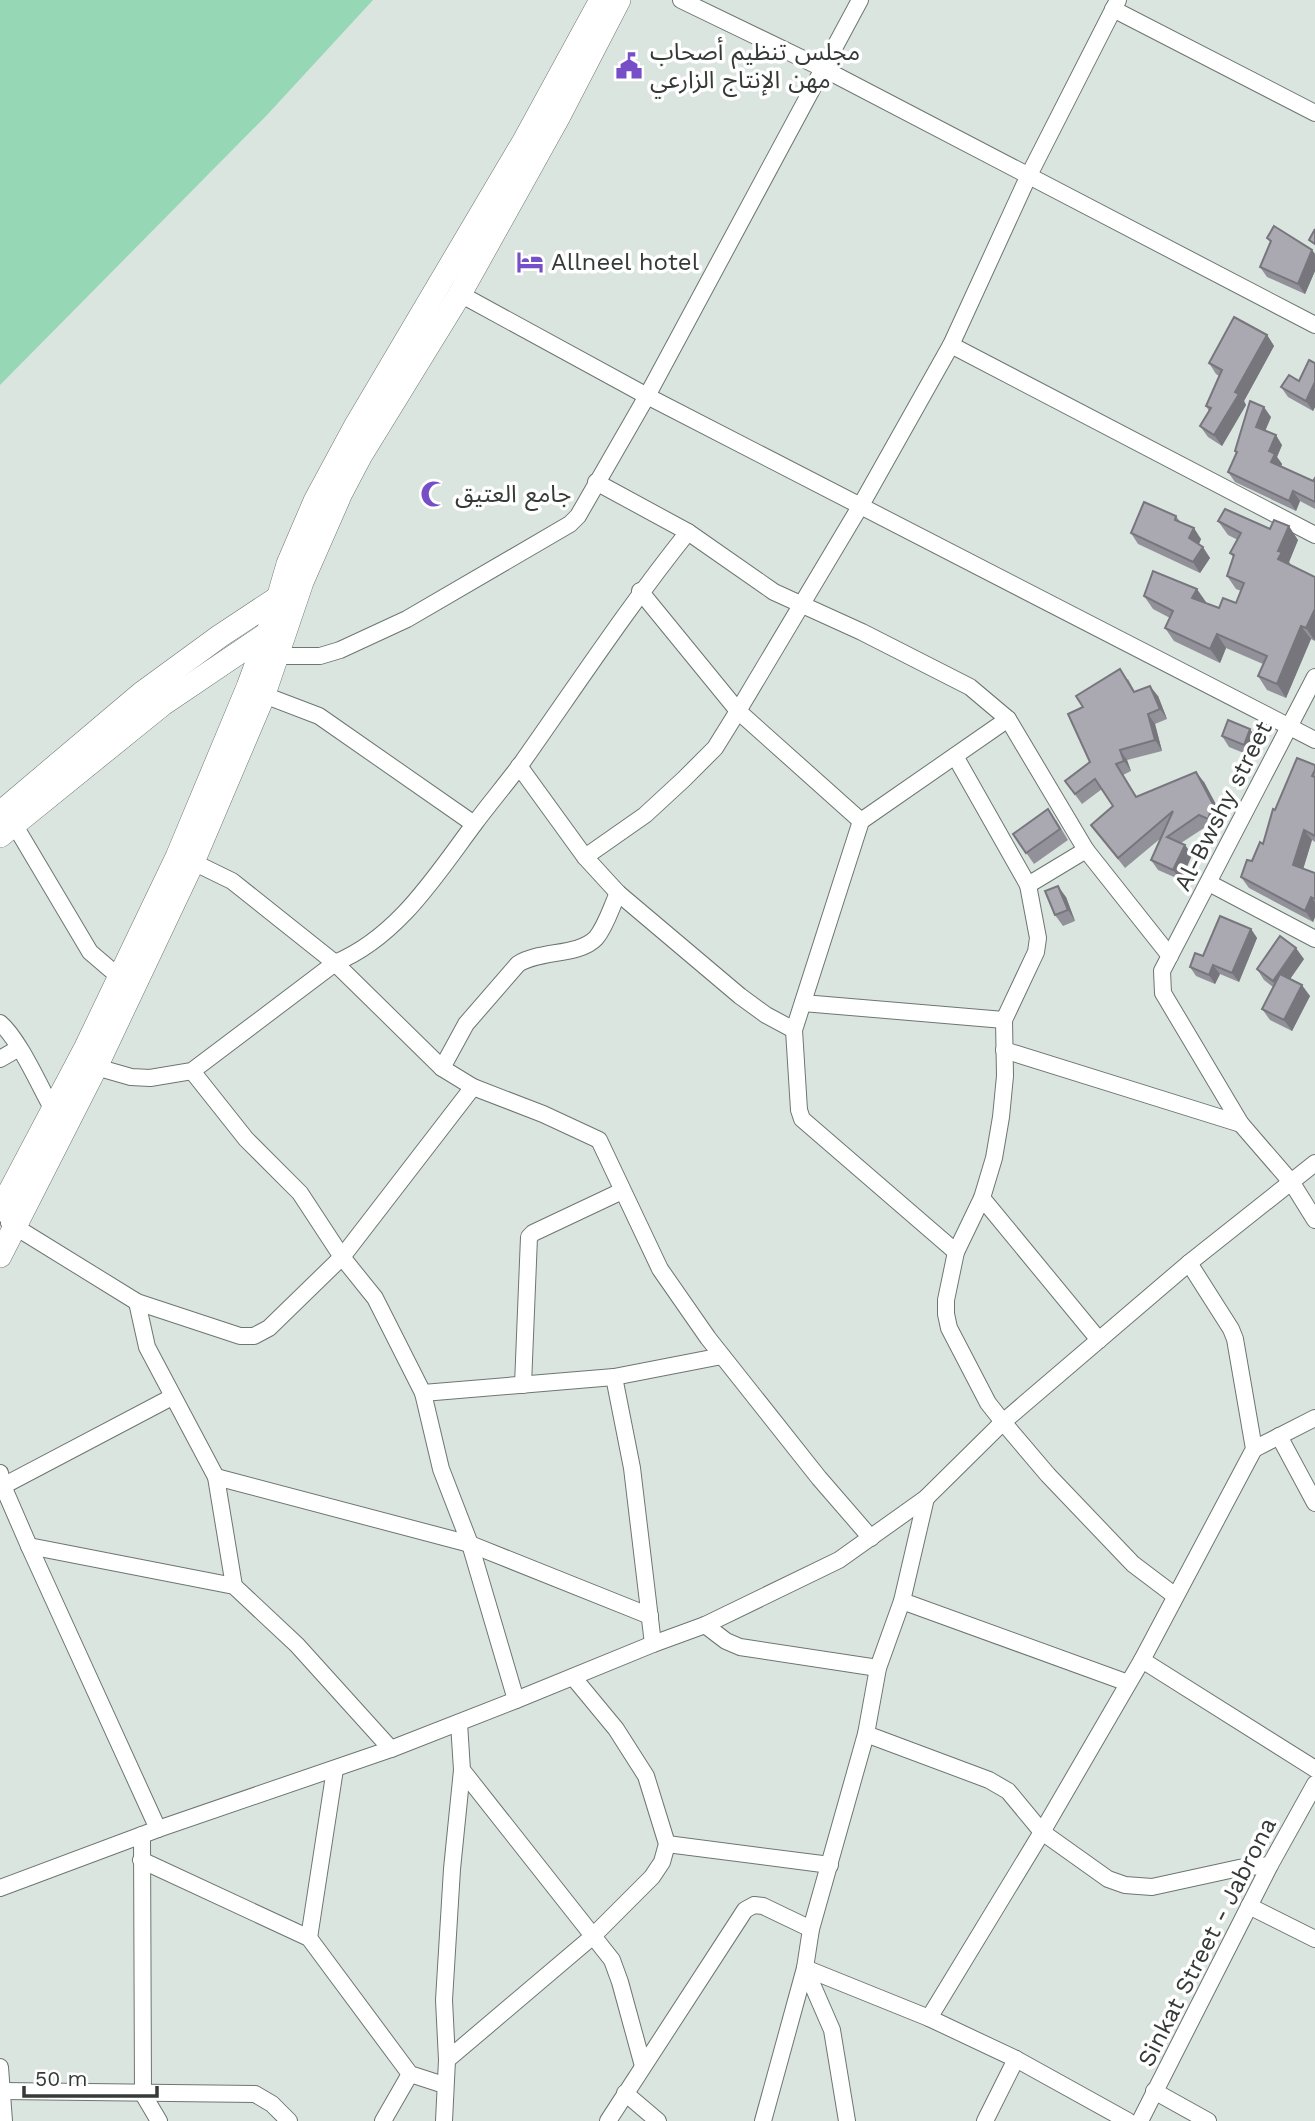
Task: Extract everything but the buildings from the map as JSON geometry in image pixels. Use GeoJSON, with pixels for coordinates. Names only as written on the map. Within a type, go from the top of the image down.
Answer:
{"type":"FeatureCollection","features":[{"type":"Feature","properties":{"kind":"main road"},"geometry":{"type":"LineString","coordinates":[[269,657],[268,633],[288,564],[315,501],[356,425],[524,141],[601,0]]}},
{"type":"Feature","properties":{"kind":"main road"},"geometry":{"type":"LineString","coordinates":[[5,1218],[96,1067],[193,862],[269,657],[290,621],[302,582],[361,455],[460,293],[558,118],[619,0]]}},
{"type":"Feature","properties":{"kind":"main road"},"geometry":{"type":"LineString","coordinates":[[5,824],[142,694],[220,636],[302,582]]}},
{"type":"Feature","properties":{"kind":"main road"},"geometry":{"type":"LineString","coordinates":[[5,824],[163,704],[290,621]]}},
{"type":"Feature","properties":{"kind":"main road"},"geometry":{"type":"LineString","coordinates":[[208,673],[230,677],[256,692]]}},
{"type":"Feature","properties":{"kind":"main road"},"geometry":{"type":"LineString","coordinates":[[0,1256],[5,1218],[53,1110],[86,1047],[256,692]]}},
{"type":"Feature","properties":{"kind":"street"},"geometry":{"type":"LineString","coordinates":[[681,0],[824,69],[1315,325]]}},
{"type":"Feature","properties":{"kind":"street"},"geometry":{"type":"LineString","coordinates":[[269,657],[320,656],[340,650],[407,620],[570,524],[578,516],[647,396],[860,0]]}},
{"type":"Feature","properties":{"kind":"street"},"geometry":{"type":"LineString","coordinates":[[585,857],[645,815],[715,748],[802,606],[951,345],[1028,177],[1116,4],[1315,113]]}},
{"type":"Feature","properties":{"kind":"street"},"geometry":{"type":"LineString","coordinates":[[460,293],[647,396],[1315,740]]}},
{"type":"Feature","properties":{"kind":"street"},"geometry":{"type":"LineString","coordinates":[[951,345],[1315,535]]}},
{"type":"Feature","properties":{"kind":"street"},"geometry":{"type":"LineString","coordinates":[[596,482],[688,532],[774,592],[862,632],[970,687],[1008,719],[1086,849],[1170,956]]}},
{"type":"Feature","properties":{"kind":"street"},"geometry":{"type":"LineString","coordinates":[[96,1067],[131,1077],[150,1078],[192,1071],[335,963],[370,944],[427,891],[519,766],[640,591],[688,532]]}},
{"type":"Feature","properties":{"kind":"street"},"geometry":{"type":"LineString","coordinates":[[640,591],[738,711],[861,821]]}},
{"type":"Feature","properties":{"kind":"street","name":"Al-Bwshy street"},"geometry":{"type":"LineString","coordinates":[[1315,677],[1162,971],[1163,993],[1241,1124],[1292,1183],[1315,1220]]}},
{"type":"Feature","properties":{"kind":"street"},"geometry":{"type":"LineString","coordinates":[[256,692],[319,716],[474,824]]}},
{"type":"Feature","properties":{"kind":"street"},"geometry":{"type":"LineString","coordinates":[[956,1252],[802,1119],[799,1110],[794,1030],[861,821],[1008,719]]}},
{"type":"Feature","properties":{"kind":"street"},"geometry":{"type":"LineString","coordinates":[[955,756],[1028,885],[1038,938],[1004,1020],[1005,1076],[994,1158],[982,1198],[956,1252],[946,1300],[949,1328],[988,1403],[1003,1422],[1048,1475],[1133,1564],[1174,1595]]}},
{"type":"Feature","properties":{"kind":"street"},"geometry":{"type":"LineString","coordinates":[[519,766],[585,857],[618,893],[740,996],[766,1015],[794,1030]]}},
{"type":"Feature","properties":{"kind":"street"},"geometry":{"type":"LineString","coordinates":[[5,824],[90,952],[118,976]]}},
{"type":"Feature","properties":{"kind":"street"},"geometry":{"type":"LineString","coordinates":[[1028,885],[1086,849]]}},
{"type":"Feature","properties":{"kind":"street"},"geometry":{"type":"LineString","coordinates":[[193,862],[232,881],[335,963],[442,1068],[472,1087],[543,1114],[599,1140],[660,1269],[722,1356],[819,1478],[871,1538]]}},
{"type":"Feature","properties":{"kind":"street"},"geometry":{"type":"LineString","coordinates":[[1209,883],[1315,939]]}},
{"type":"Feature","properties":{"kind":"street"},"geometry":{"type":"LineString","coordinates":[[442,1068],[466,1024],[518,964],[528,958],[588,945],[598,936],[618,893]]}},
{"type":"Feature","properties":{"kind":"street"},"geometry":{"type":"LineString","coordinates":[[803,1003],[1004,1020]]}},
{"type":"Feature","properties":{"kind":"street"},"geometry":{"type":"LineString","coordinates":[[0,1023],[19,1048],[53,1110]]}},
{"type":"Feature","properties":{"kind":"street"},"geometry":{"type":"LineString","coordinates":[[0,1059],[19,1048]]}},
{"type":"Feature","properties":{"kind":"street"},"geometry":{"type":"LineString","coordinates":[[1004,1050],[1241,1124]]}},
{"type":"Feature","properties":{"kind":"street"},"geometry":{"type":"LineString","coordinates":[[192,1071],[246,1139],[300,1193],[342,1257],[375,1298],[423,1393],[441,1469],[470,1544],[516,1700]]}},
{"type":"Feature","properties":{"kind":"street"},"geometry":{"type":"LineString","coordinates":[[5,1218],[137,1302],[240,1336],[254,1336],[269,1328],[342,1257],[472,1087]]}},
{"type":"Feature","properties":{"kind":"street"},"geometry":{"type":"LineString","coordinates":[[0,1888],[458,1723],[705,1625],[839,1560],[926,1498],[1003,1422],[1189,1263],[1315,1163]]}},
{"type":"Feature","properties":{"kind":"street"},"geometry":{"type":"LineString","coordinates":[[523,1385],[529,1237],[622,1191]]}},
{"type":"Feature","properties":{"kind":"street"},"geometry":{"type":"LineString","coordinates":[[982,1198],[1099,1340]]}},
{"type":"Feature","properties":{"kind":"street"},"geometry":{"type":"LineString","coordinates":[[1189,1263],[1235,1339],[1254,1449]]}},
{"type":"Feature","properties":{"kind":"street"},"geometry":{"type":"LineString","coordinates":[[137,1302],[147,1347],[216,1477],[234,1586]]}},
{"type":"Feature","properties":{"kind":"street"},"geometry":{"type":"LineString","coordinates":[[423,1393],[614,1377],[722,1356]]}},
{"type":"Feature","properties":{"kind":"street"},"geometry":{"type":"LineString","coordinates":[[614,1377],[632,1468],[653,1644]]}},
{"type":"Feature","properties":{"kind":"street"},"geometry":{"type":"LineString","coordinates":[[158,1829],[2,1480],[172,1397]]}},
{"type":"Feature","properties":{"kind":"street"},"geometry":{"type":"LineString","coordinates":[[929,2018],[1142,1660],[1174,1595],[1254,1449],[1315,1418]]}},
{"type":"Feature","properties":{"kind":"street"},"geometry":{"type":"LineString","coordinates":[[1279,1436],[1315,1503]]}},
{"type":"Feature","properties":{"kind":"street"},"geometry":{"type":"LineString","coordinates":[[216,1477],[470,1544],[650,1616]]}},
{"type":"Feature","properties":{"kind":"street"},"geometry":{"type":"LineString","coordinates":[[763,2121],[805,1968],[811,1929],[866,1734],[878,1668],[902,1601],[926,1498]]}},
{"type":"Feature","properties":{"kind":"street"},"geometry":{"type":"LineString","coordinates":[[30,1546],[234,1586],[297,1645],[391,1749]]}},
{"type":"Feature","properties":{"kind":"street"},"geometry":{"type":"LineString","coordinates":[[902,1601],[1128,1683]]}},
{"type":"Feature","properties":{"kind":"street"},"geometry":{"type":"LineString","coordinates":[[705,1625],[740,1647],[878,1668]]}},
{"type":"Feature","properties":{"kind":"street"},"geometry":{"type":"LineString","coordinates":[[1142,1660],[1315,1769]]}},
{"type":"Feature","properties":{"kind":"street"},"geometry":{"type":"LineString","coordinates":[[447,2060],[592,1937],[652,1877],[662,1862],[667,1844],[652,1791],[642,1769],[616,1729],[573,1677]]}},
{"type":"Feature","properties":{"kind":"street"},"geometry":{"type":"LineString","coordinates":[[444,2121],[447,2060],[444,2000],[452,1868],[462,1770],[458,1723]]}},
{"type":"Feature","properties":{"kind":"street"},"geometry":{"type":"LineString","coordinates":[[866,1734],[989,1780],[1008,1791],[1042,1832],[1108,1879],[1125,1885],[1152,1887],[1239,1868],[1270,1866]]}},
{"type":"Feature","properties":{"kind":"street"},"geometry":{"type":"LineString","coordinates":[[309,1938],[335,1769]]}},
{"type":"Feature","properties":{"kind":"street"},"geometry":{"type":"LineString","coordinates":[[462,1770],[612,1960],[643,2066]]}},
{"type":"Feature","properties":{"kind":"street","name":"Sinkat Street - Jabrona"},"geometry":{"type":"LineString","coordinates":[[1140,2121],[1270,1866],[1314,1788]]}},
{"type":"Feature","properties":{"kind":"street"},"geometry":{"type":"LineString","coordinates":[[142,1835],[143,2094],[159,2121]]}},
{"type":"Feature","properties":{"kind":"street"},"geometry":{"type":"LineString","coordinates":[[667,1844],[830,1865]]}},
{"type":"Feature","properties":{"kind":"street"},"geometry":{"type":"LineString","coordinates":[[141,1860],[309,1938],[410,2074],[444,2085]]}},
{"type":"Feature","properties":{"kind":"street"},"geometry":{"type":"LineString","coordinates":[[608,2121],[746,1910],[754,1905],[763,1906],[811,1929]]}},
{"type":"Feature","properties":{"kind":"street"},"geometry":{"type":"LineString","coordinates":[[1250,1906],[1315,1939]]}},
{"type":"Feature","properties":{"kind":"street"},"geometry":{"type":"LineString","coordinates":[[805,1968],[929,2018],[1016,2059],[1128,2121]]}},
{"type":"Feature","properties":{"kind":"street"},"geometry":{"type":"LineString","coordinates":[[805,1968],[832,2029],[847,2121]]}},
{"type":"Feature","properties":{"kind":"street"},"geometry":{"type":"LineString","coordinates":[[985,2121],[1016,2059]]}},
{"type":"Feature","properties":{"kind":"street"},"geometry":{"type":"LineString","coordinates":[[0,2067],[4,2121]]}},
{"type":"Feature","properties":{"kind":"street"},"geometry":{"type":"LineString","coordinates":[[383,2121],[410,2074]]}},
{"type":"Feature","properties":{"kind":"street"},"geometry":{"type":"LineString","coordinates":[[3,2091],[255,2094],[272,2104],[289,2121]]}},
{"type":"Feature","properties":{"kind":"street"},"geometry":{"type":"LineString","coordinates":[[1154,2091],[1208,2121]]}},
{"type":"Feature","properties":{"kind":"street"},"geometry":{"type":"LineString","coordinates":[[625,2093],[658,2121]]}},
{"type":"Feature","properties":{"kind":"shaded area"},"geometry":{"type":"Polygon","coordinates":[[[0,0],[373,0],[267,115],[0,385],[0,0]]]}},
{"type":"Feature","properties":{"kind":"place","name":"مجلس تنظيم أصحاب مهن الإنتاج الزارعي"},"geometry":{"type":"Point","coordinates":[629,66]}},
{"type":"Feature","properties":{"kind":"place","name":"Allneel hotel"},"geometry":{"type":"Point","coordinates":[530,262]}},
{"type":"Feature","properties":{"kind":"place","name":"جامع العتيق"},"geometry":{"type":"Point","coordinates":[434,494]}}]}
